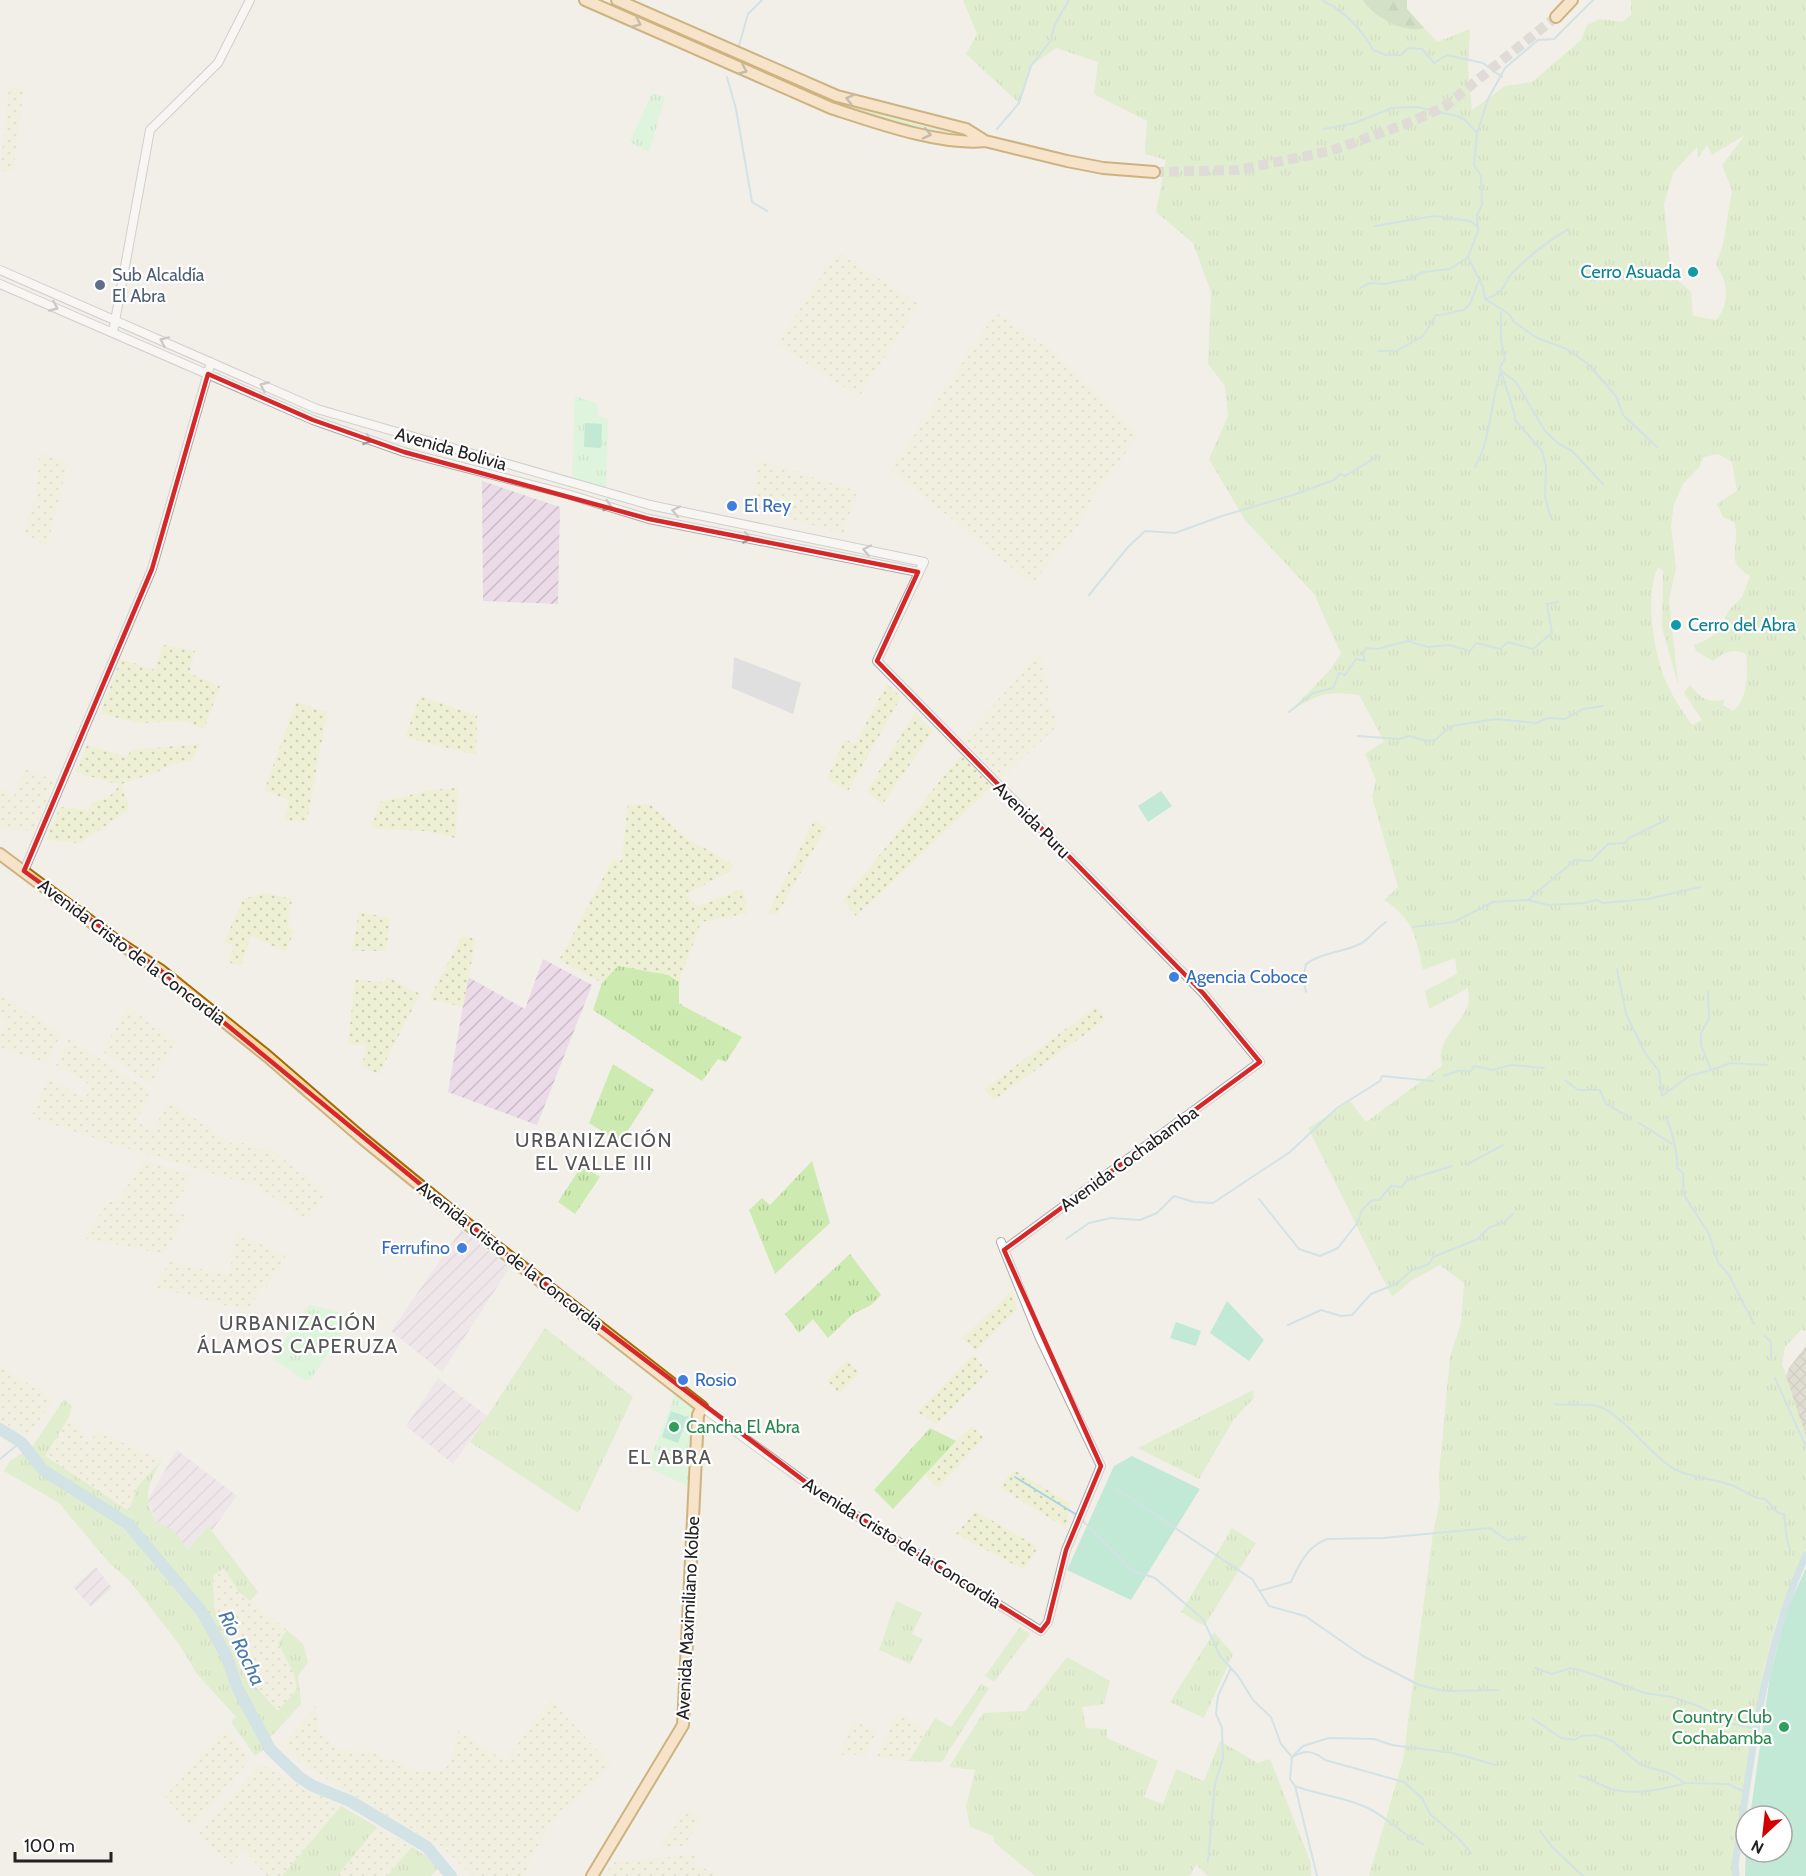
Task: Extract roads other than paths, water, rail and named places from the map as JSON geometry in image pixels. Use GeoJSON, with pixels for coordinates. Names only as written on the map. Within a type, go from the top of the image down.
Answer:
{"type":"FeatureCollection","features":[{"type":"Feature","properties":{"kind":"main road"},"geometry":{"type":"LineString","coordinates":[[585,0],[804,97],[872,121],[965,143],[985,141],[1103,168],[1154,172]]}},
{"type":"Feature","properties":{"kind":"main road"},"geometry":{"type":"LineString","coordinates":[[617,0],[837,96],[966,129],[985,141]]}},
{"type":"Feature","properties":{"kind":"main road"},"geometry":{"type":"LineString","coordinates":[[1556,17],[1572,0]]}},
{"type":"Feature","properties":{"kind":"main road"},"geometry":{"type":"LineString","coordinates":[[720,60],[725,47]]}},
{"type":"Feature","properties":{"kind":"main road","name":"Avenida Cristo de la Concordia"},"geometry":{"type":"LineString","coordinates":[[0,854],[122,945],[160,970],[267,1056],[363,1139],[453,1212],[702,1407]]}},
{"type":"Feature","properties":{"kind":"main road","name":"Avenida Maximiliano Kolbe"},"geometry":{"type":"LineString","coordinates":[[592,1876],[683,1725],[698,1415],[702,1407]]}},
{"type":"Feature","properties":{"kind":"street"},"geometry":{"type":"LineString","coordinates":[[113,332],[150,130],[218,63],[250,0]]}},
{"type":"Feature","properties":{"kind":"street","name":"Avenida Bolivia"},"geometry":{"type":"LineString","coordinates":[[0,270],[317,410],[650,506],[924,562]]}},
{"type":"Feature","properties":{"kind":"street","name":"Avenida Bolivia"},"geometry":{"type":"LineString","coordinates":[[0,284],[313,420],[404,452],[567,494],[649,519],[918,572]]}},
{"type":"Feature","properties":{"kind":"street"},"geometry":{"type":"LineString","coordinates":[[24,871],[152,569],[211,362]]}},
{"type":"Feature","properties":{"kind":"street","name":"Avenida Puru"},"geometry":{"type":"LineString","coordinates":[[924,562],[876,661],[1203,993],[1260,1062]]}},
{"type":"Feature","properties":{"kind":"street","name":"Avenida Cochabamba"},"geometry":{"type":"LineString","coordinates":[[1041,1631],[1048,1622],[1066,1550],[1101,1466],[1039,1336],[1002,1246],[1260,1062]]}},
{"type":"Feature","properties":{"kind":"street","name":"Avenida Cristo de la Concordia"},"geometry":{"type":"LineString","coordinates":[[702,1407],[820,1493],[1041,1631]]}},
{"type":"Feature","properties":{"kind":"waterway"},"geometry":{"type":"LineString","coordinates":[[738,49],[748,14],[762,0]]}},
{"type":"Feature","properties":{"kind":"waterway"},"geometry":{"type":"LineString","coordinates":[[997,129],[1019,103],[1031,66],[1051,40],[1055,24],[1069,0]]}},
{"type":"Feature","properties":{"kind":"waterway"},"geometry":{"type":"LineString","coordinates":[[1322,0],[1352,21],[1373,50],[1386,55],[1401,55],[1408,48],[1422,49],[1434,63],[1447,55],[1483,63],[1502,77]]}},
{"type":"Feature","properties":{"kind":"waterway"},"geometry":{"type":"LineString","coordinates":[[1593,0],[1554,39],[1538,40],[1505,68],[1488,99],[1477,133],[1474,165],[1481,176],[1482,205],[1477,215],[1478,231],[1468,257],[1483,287],[1485,299],[1509,314],[1514,322],[1537,338],[1567,349],[1588,364],[1616,396],[1623,415],[1657,447]]}},
{"type":"Feature","properties":{"kind":"waterway"},"geometry":{"type":"LineString","coordinates":[[727,77],[736,109],[752,202],[767,211]]}},
{"type":"Feature","properties":{"kind":"waterway"},"geometry":{"type":"LineString","coordinates":[[1324,129],[1355,123],[1392,108],[1417,107],[1457,116],[1465,120],[1477,133]]}},
{"type":"Feature","properties":{"kind":"waterway"},"geometry":{"type":"LineString","coordinates":[[1375,226],[1434,216],[1470,221],[1477,226]]}},
{"type":"Feature","properties":{"kind":"waterway"},"geometry":{"type":"LineString","coordinates":[[1486,299],[1499,292],[1510,275],[1534,253],[1569,229]]}},
{"type":"Feature","properties":{"kind":"waterway"},"geometry":{"type":"LineString","coordinates":[[1360,288],[1370,283],[1384,284],[1410,279],[1423,272],[1450,269],[1468,257]]}},
{"type":"Feature","properties":{"kind":"waterway"},"geometry":{"type":"LineString","coordinates":[[1378,351],[1396,351],[1423,336],[1436,315],[1464,310],[1470,304],[1479,280]]}},
{"type":"Feature","properties":{"kind":"waterway"},"geometry":{"type":"LineString","coordinates":[[1501,312],[1501,340],[1505,359],[1500,367],[1501,372],[1515,420],[1542,451],[1546,466],[1545,497],[1551,518]]}},
{"type":"Feature","properties":{"kind":"waterway"},"geometry":{"type":"LineString","coordinates":[[1475,467],[1485,443],[1501,371],[1516,382],[1545,431],[1559,444],[1572,451],[1603,484]]}},
{"type":"Feature","properties":{"kind":"waterway"},"geometry":{"type":"LineString","coordinates":[[1089,595],[1128,547],[1145,531],[1175,533],[1296,494],[1334,480],[1340,474],[1345,476],[1378,456]]}},
{"type":"Feature","properties":{"kind":"waterway"},"geometry":{"type":"LineString","coordinates":[[1289,712],[1313,693],[1333,688],[1339,673],[1345,675],[1356,659],[1365,661],[1363,654],[1366,648],[1377,649],[1408,641],[1428,647],[1449,645],[1470,651],[1476,643],[1500,649],[1508,642],[1533,649],[1552,633],[1547,604],[1558,602]]}},
{"type":"Feature","properties":{"kind":"waterway"},"geometry":{"type":"LineString","coordinates":[[1358,736],[1399,739],[1409,736],[1427,741],[1435,740],[1451,726],[1496,719],[1536,723],[1548,718],[1565,719],[1583,709],[1603,706]]}},
{"type":"Feature","properties":{"kind":"waterway"},"geometry":{"type":"LineString","coordinates":[[1413,927],[1454,922],[1493,902],[1528,900],[1575,860],[1591,861],[1608,844],[1625,843],[1629,838],[1666,820]]}},
{"type":"Feature","properties":{"kind":"waterway"},"geometry":{"type":"LineString","coordinates":[[1528,900],[1548,905],[1585,903],[1596,900],[1603,903],[1648,899],[1700,887]]}},
{"type":"Feature","properties":{"kind":"waterway"},"geometry":{"type":"LineString","coordinates":[[1306,992],[1303,979],[1306,964],[1319,957],[1360,944],[1386,922]]}},
{"type":"Feature","properties":{"kind":"waterway"},"geometry":{"type":"LineString","coordinates":[[1617,969],[1626,1014],[1645,1053],[1659,1071],[1662,1096],[1689,1076],[1711,1070],[1701,1045],[1701,1033],[1709,1019],[1708,991]]}},
{"type":"Feature","properties":{"kind":"waterway"},"geometry":{"type":"LineString","coordinates":[[1711,1070],[1731,1063],[1767,1065]]}},
{"type":"Feature","properties":{"kind":"waterway"},"geometry":{"type":"LineString","coordinates":[[1443,1076],[1458,1071],[1471,1071],[1474,1066],[1493,1070],[1511,1065],[1544,1068]]}},
{"type":"Feature","properties":{"kind":"waterway"},"geometry":{"type":"LineString","coordinates":[[1066,1239],[1089,1223],[1111,1218],[1140,1220],[1157,1213],[1174,1196],[1194,1202],[1213,1203],[1290,1152],[1337,1108],[1380,1081],[1382,1076],[1433,1081]]}},
{"type":"Feature","properties":{"kind":"waterway"},"geometry":{"type":"LineString","coordinates":[[1565,1080],[1578,1090],[1600,1090],[1606,1104],[1631,1118]]}},
{"type":"Feature","properties":{"kind":"waterway"},"geometry":{"type":"LineString","coordinates":[[1666,1117],[1674,1142],[1677,1168],[1683,1173],[1684,1195],[1709,1234],[1718,1262],[1729,1275],[1754,1324]]}},
{"type":"Feature","properties":{"kind":"waterway"},"geometry":{"type":"LineString","coordinates":[[1639,1123],[1672,1144]]}},
{"type":"Feature","properties":{"kind":"waterway"},"geometry":{"type":"LineString","coordinates":[[1466,1165],[1503,1145]]}},
{"type":"Feature","properties":{"kind":"waterway"},"geometry":{"type":"LineString","coordinates":[[1259,1199],[1299,1249],[1320,1256],[1338,1248],[1358,1222],[1362,1210],[1372,1200],[1379,1200],[1391,1186],[1402,1187],[1407,1180],[1452,1166]]}},
{"type":"Feature","properties":{"kind":"waterway"},"geometry":{"type":"LineString","coordinates":[[1288,1325],[1321,1310],[1341,1316],[1352,1315],[1371,1294],[1396,1284],[1411,1271],[1429,1264],[1433,1257],[1476,1240],[1490,1227],[1503,1223],[1513,1214]]}},
{"type":"Feature","properties":{"kind":"waterway"},"geometry":{"type":"LineString","coordinates":[[1765,1336],[1771,1342],[1771,1360]]}},
{"type":"Feature","properties":{"kind":"waterway"},"geometry":{"type":"LineString","coordinates":[[1775,1378],[1806,1447]]}},
{"type":"Feature","properties":{"kind":"waterway"},"geometry":{"type":"LineString","coordinates":[[1554,1404],[1600,1407],[1618,1418],[1674,1469],[1728,1484],[1754,1497],[1765,1499],[1778,1513],[1784,1514],[1790,1550]]}},
{"type":"Feature","properties":{"kind":"waterway","name":"Río Rocha"},"geometry":{"type":"LineString","coordinates":[[0,1429],[21,1442],[43,1470],[128,1524],[202,1612],[226,1655],[237,1687],[270,1749],[299,1777],[313,1786],[350,1801],[427,1847],[451,1876]]}},
{"type":"Feature","properties":{"kind":"waterway"},"geometry":{"type":"LineString","coordinates":[[0,1459],[21,1442]]}},
{"type":"Feature","properties":{"kind":"waterway"},"geometry":{"type":"LineString","coordinates":[[1015,1477],[1077,1515]]}},
{"type":"Feature","properties":{"kind":"waterway"},"geometry":{"type":"LineString","coordinates":[[1115,1488],[1252,1579],[1269,1606],[1305,1616],[1363,1656],[1419,1685],[1444,1691],[1499,1690]]}},
{"type":"Feature","properties":{"kind":"waterway"},"geometry":{"type":"LineString","coordinates":[[1081,1519],[1131,1570],[1155,1578],[1203,1619],[1220,1656],[1238,1676],[1253,1700],[1271,1717],[1281,1744],[1292,1757],[1290,1779],[1295,1786],[1317,1876]]}},
{"type":"Feature","properties":{"kind":"waterway"},"geometry":{"type":"LineString","coordinates":[[1260,1591],[1291,1582],[1309,1551],[1327,1539],[1383,1538],[1490,1528],[1507,1540],[1526,1537]]}},
{"type":"Feature","properties":{"kind":"waterway"},"geometry":{"type":"LineString","coordinates":[[1736,1876],[1735,1865],[1747,1785],[1768,1668],[1778,1630],[1806,1555]]}},
{"type":"Feature","properties":{"kind":"waterway"},"geometry":{"type":"LineString","coordinates":[[1208,1861],[1215,1784],[1223,1758],[1222,1728],[1216,1714],[1218,1696],[1231,1668]]}},
{"type":"Feature","properties":{"kind":"waterway"},"geometry":{"type":"LineString","coordinates":[[1535,1668],[1552,1674],[1571,1668],[1583,1671],[1645,1693],[1672,1697],[1701,1707],[1729,1723],[1757,1729]]}},
{"type":"Feature","properties":{"kind":"waterway"},"geometry":{"type":"LineString","coordinates":[[1532,1718],[1561,1738],[1575,1740],[1581,1736],[1596,1735],[1612,1741],[1641,1765],[1669,1773],[1685,1783],[1728,1784],[1747,1793]]}},
{"type":"Feature","properties":{"kind":"waterway"},"geometry":{"type":"LineString","coordinates":[[1294,1755],[1303,1746],[1329,1738],[1374,1739],[1392,1745],[1453,1753],[1496,1765]]}},
{"type":"Feature","properties":{"kind":"waterway"},"geometry":{"type":"LineString","coordinates":[[1292,1757],[1305,1752],[1313,1753],[1325,1760],[1404,1782],[1422,1798],[1430,1814],[1459,1839],[1471,1853]]}},
{"type":"Feature","properties":{"kind":"waterway"},"geometry":{"type":"LineString","coordinates":[[1580,1776],[1610,1789],[1632,1792],[1683,1784]]}},
{"type":"Feature","properties":{"kind":"waterway"},"geometry":{"type":"LineString","coordinates":[[1295,1786],[1368,1808],[1423,1844]]}},
{"type":"Feature","properties":{"kind":"waterway"},"geometry":{"type":"LineString","coordinates":[[1540,1831],[1553,1848],[1583,1876]]}},
{"type":"Feature","properties":{"kind":"tunnel"},"geometry":{"type":"LineString","coordinates":[[1154,172],[1238,170],[1330,151],[1406,124],[1444,107],[1556,17]]}},
{"type":"Feature","properties":{"kind":"place","name":"Cerro Asuada"},"geometry":{"type":"Point","coordinates":[1693,272]}},
{"type":"Feature","properties":{"kind":"place","name":"Sub Alcaldía El Abra"},"geometry":{"type":"Point","coordinates":[100,285]}},
{"type":"Feature","properties":{"kind":"place","name":"El Rey"},"geometry":{"type":"Point","coordinates":[732,506]}},
{"type":"Feature","properties":{"kind":"place","name":"Cerro del Abra"},"geometry":{"type":"Point","coordinates":[1676,625]}},
{"type":"Feature","properties":{"kind":"place","name":"Agencia Coboce"},"geometry":{"type":"Point","coordinates":[1174,977]}},
{"type":"Feature","properties":{"kind":"place","name":"Ferrufino"},"geometry":{"type":"Point","coordinates":[462,1248]}},
{"type":"Feature","properties":{"kind":"place","name":"Rosio"},"geometry":{"type":"Point","coordinates":[683,1380]}},
{"type":"Feature","properties":{"kind":"place","name":"Cancha El Abra"},"geometry":{"type":"Point","coordinates":[674,1427]}},
{"type":"Feature","properties":{"kind":"place","name":"Country Club Cochabamba"},"geometry":{"type":"Point","coordinates":[1784,1727]}},
{"type":"Feature","properties":{"kind":"district","name":"URBANIZACIÓN EL VALLE III"},"geometry":{"type":"Point","coordinates":[594,1152]}},
{"type":"Feature","properties":{"kind":"district","name":"URBANIZACIÓN ÁLAMOS CAPERUZA"},"geometry":{"type":"Point","coordinates":[298,1334]}},
{"type":"Feature","properties":{"kind":"district","name":"EL ABRA"},"geometry":{"type":"Point","coordinates":[670,1457]}}]}
